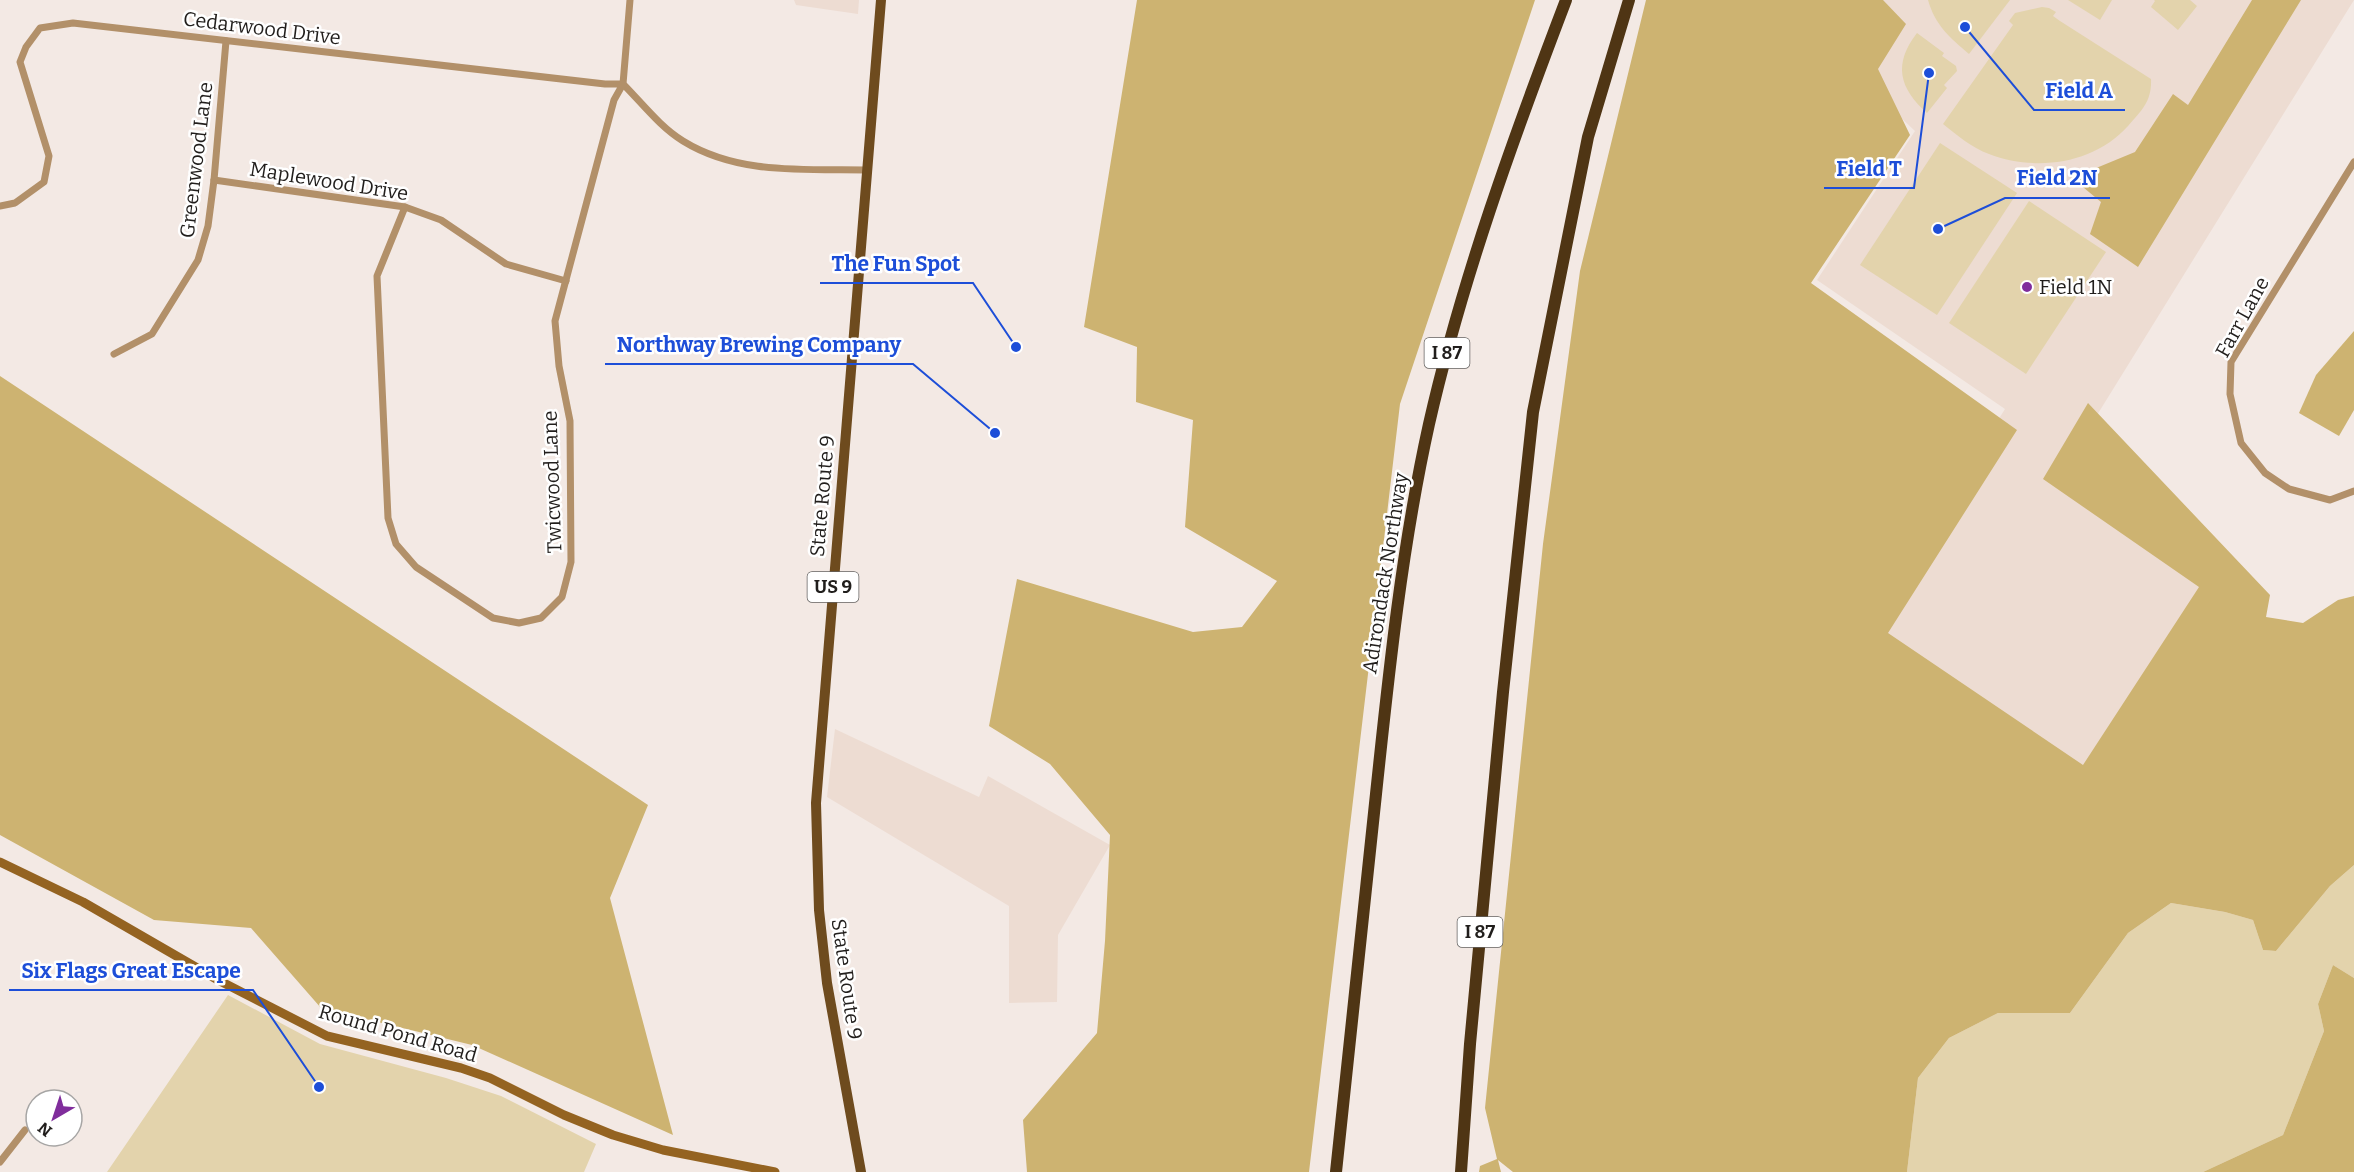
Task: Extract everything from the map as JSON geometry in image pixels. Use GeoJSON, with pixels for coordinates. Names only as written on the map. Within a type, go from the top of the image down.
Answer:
{"type":"FeatureCollection","features":[{"type":"Feature","properties":{"kind":"highway","name":"Adirondack Northway"},"geometry":{"type":"LineString","coordinates":[[1336,1172],[1391,644],[1409,525],[1429,425],[1468,276],[1511,147],[1566,0]]}},
{"type":"Feature","properties":{"kind":"highway","name":"I 87"},"geometry":{"type":"LineString","coordinates":[[1461,1172],[1470,1044],[1500,715],[1533,412],[1588,137],[1629,0]]}},
{"type":"Feature","properties":{"kind":"main road","name":"State Route 9"},"geometry":{"type":"LineString","coordinates":[[861,1172],[826,972],[819,910],[816,803],[881,0]]}},
{"type":"Feature","properties":{"kind":"street","name":"Twicwood Lane"},"geometry":{"type":"LineString","coordinates":[[405,207],[376,276],[388,518],[396,544],[416,567],[493,618],[519,623],[541,618],[562,597],[571,562],[570,421],[559,366],[555,321],[614,100],[623,84],[630,0]]}},
{"type":"Feature","properties":{"kind":"street","name":"Cedarwood Drive"},"geometry":{"type":"LineString","coordinates":[[0,207],[15,203],[44,182],[49,156],[20,62],[26,47],[40,28],[73,23],[605,84],[623,84]]}},
{"type":"Feature","properties":{"kind":"street","name":"Greenwood Lane"},"geometry":{"type":"LineString","coordinates":[[114,354],[152,334],[198,260],[208,226],[214,180],[226,41]]}},
{"type":"Feature","properties":{"kind":"street"},"geometry":{"type":"LineString","coordinates":[[623,84],[681,140],[712,157],[754,167],[866,170]]}},
{"type":"Feature","properties":{"kind":"street","name":"Farr Lane"},"geometry":{"type":"LineString","coordinates":[[2354,162],[2231,362],[2229,394],[2241,443],[2265,473],[2289,489],[2330,500],[2354,491]]}},
{"type":"Feature","properties":{"kind":"street","name":"Maplewood Drive"},"geometry":{"type":"LineString","coordinates":[[214,180],[405,207],[441,220],[506,264],[566,281]]}},
{"type":"Feature","properties":{"kind":"street","name":"Round Pond Road"},"geometry":{"type":"LineString","coordinates":[[0,862],[83,902],[218,980],[327,1036],[461,1068],[490,1078],[564,1114],[614,1135],[653,1147],[775,1172]]}},
{"type":"Feature","properties":{"kind":"street"},"geometry":{"type":"LineString","coordinates":[[0,1162],[24,1131]]}},
{"type":"Feature","properties":{"kind":"shaded area"},"geometry":{"type":"Polygon","coordinates":[[[794,0],[859,0],[858,14],[796,5],[794,0]]]}},
{"type":"Feature","properties":{"kind":"shaded area"},"geometry":{"type":"Polygon","coordinates":[[[1137,0],[1535,0],[1400,404],[1309,1172],[1027,1172],[1023,1120],[1097,1033],[1105,941],[1110,835],[1050,764],[989,726],[1017,579],[1193,632],[1242,627],[1277,581],[1185,527],[1193,420],[1136,402],[1137,347],[1084,327],[1137,0]]]}},
{"type":"Feature","properties":{"kind":"shaded area"},"geometry":{"type":"Polygon","coordinates":[[[1646,0],[1883,0],[1906,24],[1878,69],[1910,135],[1811,283],[2017,430],[1888,633],[2083,765],[2199,587],[2043,479],[2088,403],[2270,595],[2266,617],[2303,623],[2338,600],[2354,596],[2354,865],[2330,886],[2276,951],[2263,950],[2253,920],[2225,912],[2171,903],[2128,933],[2070,1013],[1998,1013],[1949,1038],[1918,1078],[1907,1172],[1513,1172],[1498,1160],[1501,1172],[1479,1172],[1480,1166],[1497,1159],[1485,1108],[1543,544],[1580,271],[1646,0]]]}},
{"type":"Feature","properties":{"kind":"shaded area"},"geometry":{"type":"Polygon","coordinates":[[[1879,0],[2354,0],[2063,470],[2227,579],[2096,795],[1863,634],[2005,409],[1817,280],[1915,131],[1859,78],[1879,0]]]}},
{"type":"Feature","properties":{"kind":"shaded area"},"geometry":{"type":"Polygon","coordinates":[[[1928,0],[2010,0],[1969,54],[1939,24],[1928,0]]]}},
{"type":"Feature","properties":{"kind":"shaded area"},"geometry":{"type":"Polygon","coordinates":[[[2068,0],[2112,0],[2100,20],[2068,0]]]}},
{"type":"Feature","properties":{"kind":"shaded area"},"geometry":{"type":"Polygon","coordinates":[[[2154,0],[2190,0],[2197,6],[2178,30],[2151,7],[2154,0]]]}},
{"type":"Feature","properties":{"kind":"shaded area"},"geometry":{"type":"Polygon","coordinates":[[[2252,0],[2301,0],[2138,267],[2090,234],[2101,202],[2072,178],[2135,152],[2173,94],[2188,105],[2252,0]]]}},
{"type":"Feature","properties":{"kind":"shaded area"},"geometry":{"type":"Polygon","coordinates":[[[2042,7],[2056,12],[2053,16],[2060,21],[2151,79],[2150,93],[2142,110],[2128,126],[2099,149],[2063,161],[2026,163],[2007,160],[1977,148],[1943,124],[2013,25],[2009,21],[2015,13],[2042,7]]]}},
{"type":"Feature","properties":{"kind":"shaded area"},"geometry":{"type":"Polygon","coordinates":[[[1917,33],[1944,53],[1942,56],[1956,66],[1957,71],[1944,85],[1947,88],[1927,113],[1910,94],[1903,75],[1904,55],[1917,33]]]}},
{"type":"Feature","properties":{"kind":"shaded area"},"geometry":{"type":"Polygon","coordinates":[[[1940,143],[2017,193],[1937,315],[1860,265],[1940,143]]]}},
{"type":"Feature","properties":{"kind":"shaded area","name":"Field 1N"},"geometry":{"type":"Polygon","coordinates":[[[2029,201],[2106,252],[2026,374],[1949,323],[2029,201]]]}},
{"type":"Feature","properties":{"kind":"shaded area"},"geometry":{"type":"Polygon","coordinates":[[[2354,331],[2354,410],[2339,436],[2299,413],[2316,375],[2354,331]]]}},
{"type":"Feature","properties":{"kind":"shaded area"},"geometry":{"type":"Polygon","coordinates":[[[0,376],[648,805],[610,898],[673,1135],[472,1045],[321,1008],[251,928],[154,920],[0,835],[0,376]]]}},
{"type":"Feature","properties":{"kind":"shaded area"},"geometry":{"type":"Polygon","coordinates":[[[835,729],[979,797],[988,776],[1110,845],[1058,935],[1057,1002],[1009,1003],[1009,906],[827,797],[835,729]]]}},
{"type":"Feature","properties":{"kind":"shaded area"},"geometry":{"type":"Polygon","coordinates":[[[2354,865],[2354,978],[2333,965],[2318,1004],[2324,1031],[2283,1135],[2203,1172],[1907,1172],[1918,1078],[1949,1038],[1998,1013],[2070,1013],[2128,933],[2171,903],[2225,912],[2253,920],[2263,950],[2276,951],[2330,886],[2354,865]]]}},
{"type":"Feature","properties":{"kind":"shaded area"},"geometry":{"type":"Polygon","coordinates":[[[2333,965],[2354,978],[2354,1172],[2203,1172],[2283,1135],[2324,1031],[2318,1004],[2333,965]]]}},
{"type":"Feature","properties":{"kind":"shaded area"},"geometry":{"type":"Polygon","coordinates":[[[228,995],[320,1044],[446,1078],[501,1096],[596,1144],[584,1172],[107,1172],[228,995]]]}},
{"type":"Feature","properties":{"kind":"place","name":"Field A"},"geometry":{"type":"Point","coordinates":[1965,27]}},
{"type":"Feature","properties":{"kind":"place","name":"Field T"},"geometry":{"type":"Point","coordinates":[1929,73]}},
{"type":"Feature","properties":{"kind":"place","name":"Field 2N"},"geometry":{"type":"Point","coordinates":[1938,229]}},
{"type":"Feature","properties":{"kind":"place","name":"Field 1N"},"geometry":{"type":"Point","coordinates":[2027,287]}},
{"type":"Feature","properties":{"kind":"place","name":"The Fun Spot"},"geometry":{"type":"Point","coordinates":[1016,347]}},
{"type":"Feature","properties":{"kind":"place","name":"Northway Brewing Company"},"geometry":{"type":"Point","coordinates":[995,433]}},
{"type":"Feature","properties":{"kind":"place","name":"Six Flags Great Escape"},"geometry":{"type":"Point","coordinates":[319,1087]}}]}
